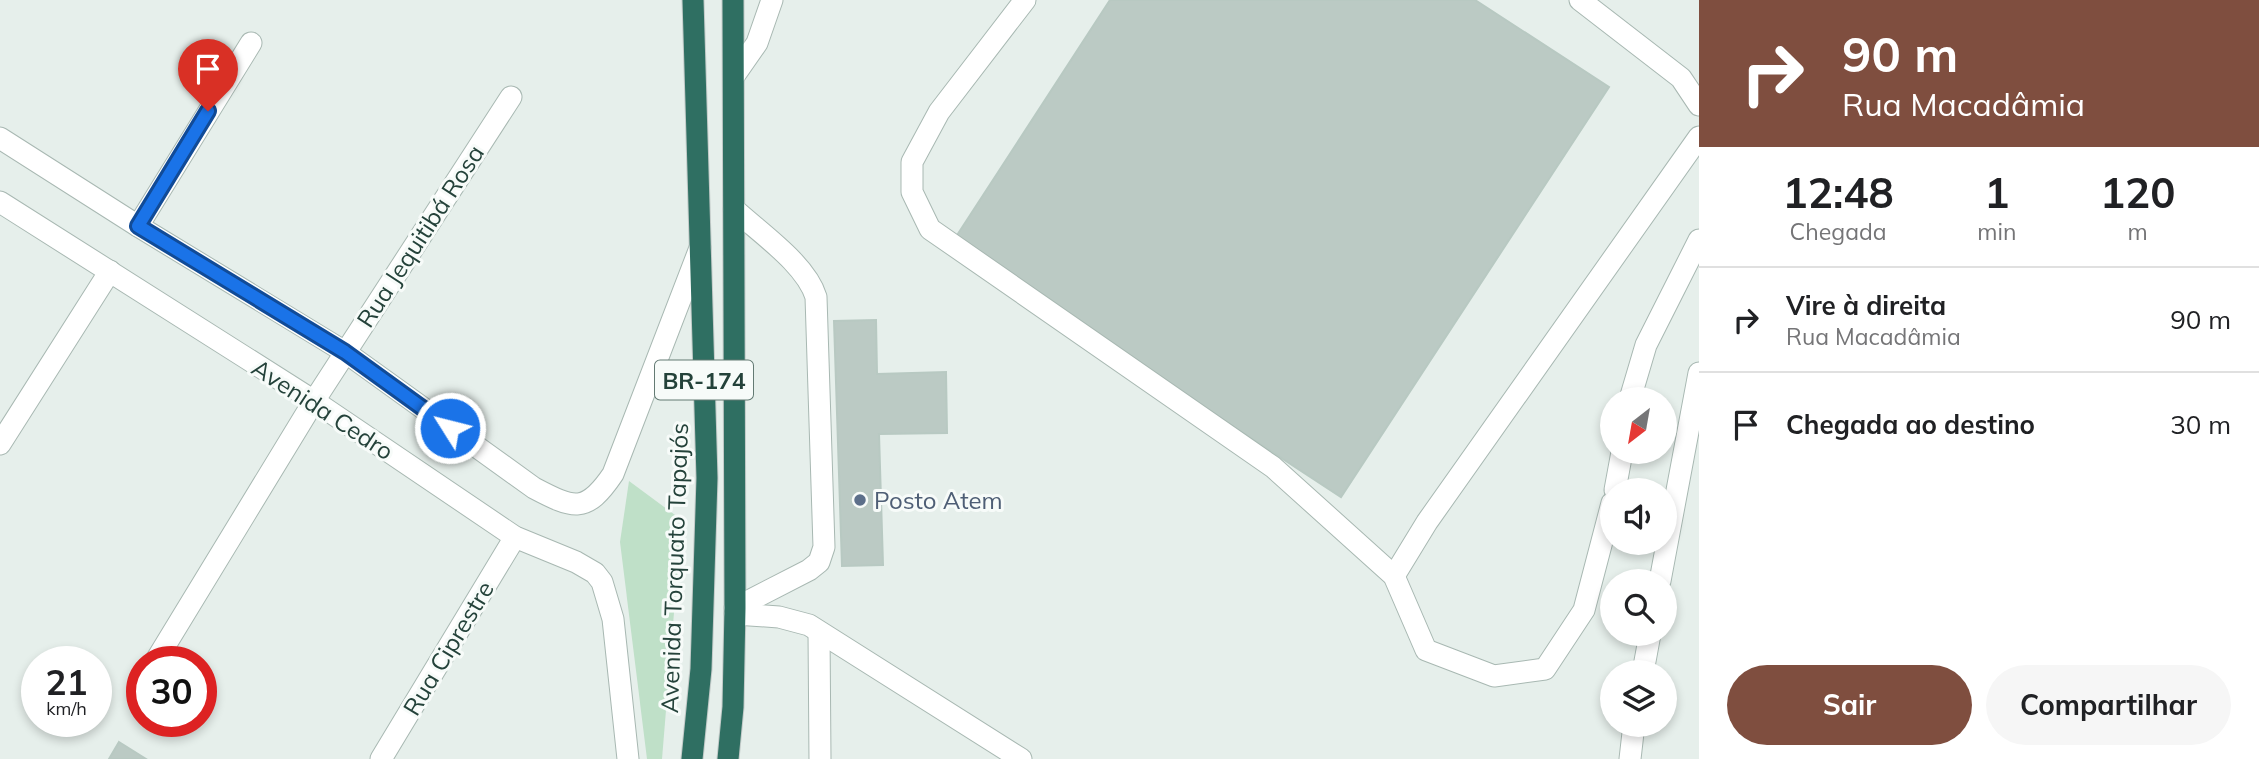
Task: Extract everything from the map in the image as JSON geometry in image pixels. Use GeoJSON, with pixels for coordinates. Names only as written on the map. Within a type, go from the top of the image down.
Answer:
{"type":"FeatureCollection","features":[{"type":"Feature","properties":{"kind":"highway","name":"Avenida Torquato Tapajós"},"geometry":{"type":"LineString","coordinates":[[692,759],[701,669],[707,478],[693,0]]}},
{"type":"Feature","properties":{"kind":"highway","name":"BR-174"},"geometry":{"type":"LineString","coordinates":[[728,759],[733,707],[735,611],[733,0]]}},
{"type":"Feature","properties":{"kind":"street"},"geometry":{"type":"LineString","coordinates":[[734,76],[757,43],[772,0]]}},
{"type":"Feature","properties":{"kind":"street"},"geometry":{"type":"LineString","coordinates":[[1025,0],[939,112],[912,162],[912,192],[930,229],[1273,467],[1394,576],[1426,650],[1494,676],[1545,669],[1584,610],[1600,549]]}},
{"type":"Feature","properties":{"kind":"street"},"geometry":{"type":"LineString","coordinates":[[1580,0],[1681,78],[1699,105]]}},
{"type":"Feature","properties":{"kind":"street"},"geometry":{"type":"LineString","coordinates":[[138,226],[251,43]]}},
{"type":"Feature","properties":{"kind":"street","name":"Rua Jequitibá Rosa"},"geometry":{"type":"LineString","coordinates":[[165,646],[314,401],[511,97]]}},
{"type":"Feature","properties":{"kind":"street"},"geometry":{"type":"LineString","coordinates":[[1394,576],[1427,522],[1699,137]]}},
{"type":"Feature","properties":{"kind":"street"},"geometry":{"type":"LineString","coordinates":[[0,138],[345,352],[534,488],[560,502],[590,502],[599,494],[612,474],[624,451],[700,248]]}},
{"type":"Feature","properties":{"kind":"street","name":"Avenida Cedro"},"geometry":{"type":"LineString","coordinates":[[0,202],[314,401],[515,537],[576,562],[595,573],[602,582],[613,619],[628,759]]}},
{"type":"Feature","properties":{"kind":"street"},"geometry":{"type":"LineString","coordinates":[[734,209],[800,269],[812,283],[816,297],[824,547],[820,562],[809,570],[735,611]]}},
{"type":"Feature","properties":{"kind":"street"},"geometry":{"type":"LineString","coordinates":[[1634,387],[1646,345],[1699,240]]}},
{"type":"Feature","properties":{"kind":"street"},"geometry":{"type":"LineString","coordinates":[[0,444],[110,271]]}},
{"type":"Feature","properties":{"kind":"street"},"geometry":{"type":"LineString","coordinates":[[1662,569],[1699,373]]}},
{"type":"Feature","properties":{"kind":"street","name":"Rua Ciprestre"},"geometry":{"type":"LineString","coordinates":[[381,759],[515,537]]}},
{"type":"Feature","properties":{"kind":"street"},"geometry":{"type":"LineString","coordinates":[[735,611],[779,617],[809,625],[1021,759]]}},
{"type":"Feature","properties":{"kind":"street"},"geometry":{"type":"LineString","coordinates":[[819,632],[820,759]]}},
{"type":"Feature","properties":{"kind":"street"},"geometry":{"type":"LineString","coordinates":[[1630,759],[1633,737]]}},
{"type":"Feature","properties":{"kind":"green space"},"geometry":{"type":"Polygon","coordinates":[[[629,481],[675,515],[680,539],[662,759],[647,759],[620,542],[629,481]]]}},
{"type":"Feature","properties":{"kind":"building"},"geometry":{"type":"Polygon","coordinates":[[[1110,0],[1475,0],[1609,87],[1341,497],[952,243],[1110,0]]]}},
{"type":"Feature","properties":{"kind":"building","name":"Posto Atem"},"geometry":{"type":"Polygon","coordinates":[[[876,320],[877,374],[946,372],[947,433],[879,434],[883,565],[842,566],[834,321],[876,320]]]}},
{"type":"Feature","properties":{"kind":"building"},"geometry":{"type":"Polygon","coordinates":[[[119,742],[146,759],[109,759],[119,742]]]}},
{"type":"Feature","properties":{"kind":"place","name":"Posto Atem"},"geometry":{"type":"Point","coordinates":[860,500]}},
{"type":"Feature","properties":{"kind":"route"},"geometry":{"type":"LineString","coordinates":[[208,111],[138,226],[345,352],[450,428]]}}]}
